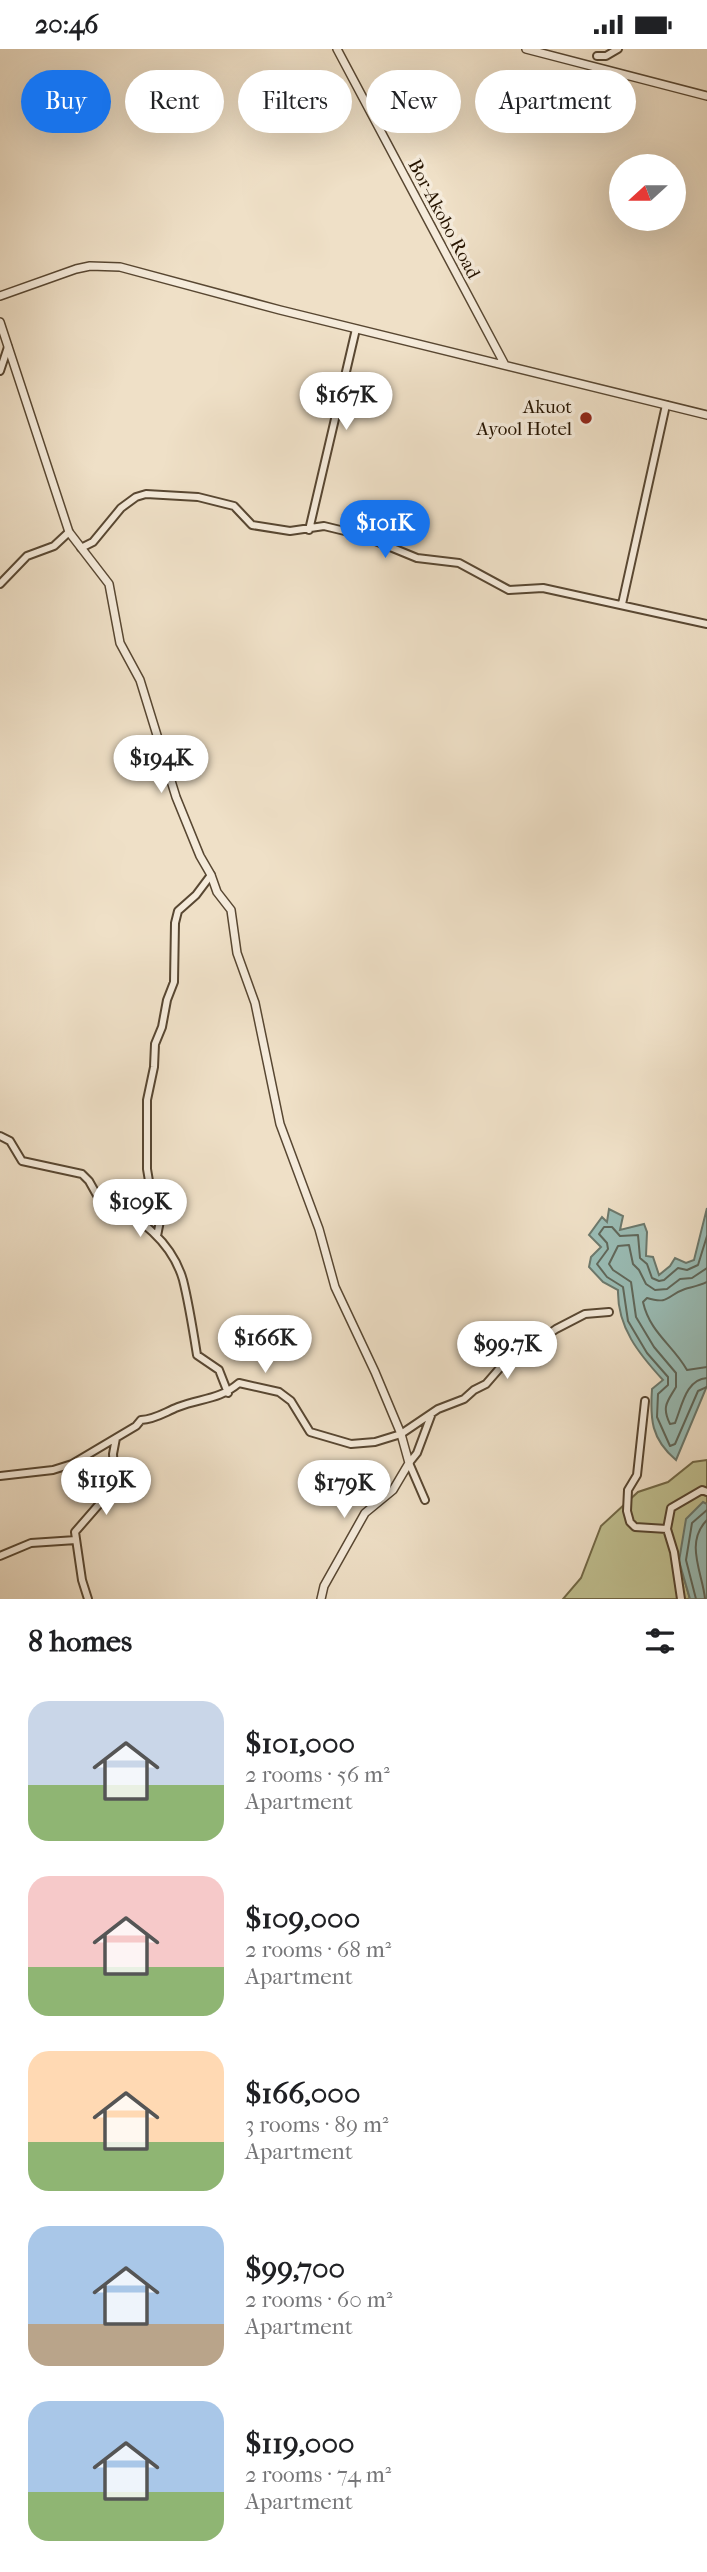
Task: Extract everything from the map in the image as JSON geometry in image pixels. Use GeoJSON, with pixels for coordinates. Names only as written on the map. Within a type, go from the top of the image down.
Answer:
{"type":"FeatureCollection","features":[{"type":"Feature","properties":{"kind":"street","name":"Bor-Akobo Road"},"geometry":{"type":"LineString","coordinates":[[337,49],[505,365]]}},
{"type":"Feature","properties":{"kind":"street"},"geometry":{"type":"LineString","coordinates":[[526,49],[707,96]]}},
{"type":"Feature","properties":{"kind":"street"},"geometry":{"type":"LineString","coordinates":[[596,66],[597,53],[606,56],[618,49]]}},
{"type":"Feature","properties":{"kind":"street"},"geometry":{"type":"LineString","coordinates":[[0,296],[76,269],[90,266],[120,267],[356,329],[707,415]]}},
{"type":"Feature","properties":{"kind":"street"},"geometry":{"type":"LineString","coordinates":[[0,322],[69,532],[109,585],[120,643],[140,680],[176,797],[200,856],[212,875],[217,892],[231,910],[237,953],[255,1003],[280,1124],[319,1229],[335,1287],[401,1434],[409,1463],[425,1500]]}},
{"type":"Feature","properties":{"kind":"street"},"geometry":{"type":"LineString","coordinates":[[309,530],[356,329]]}},
{"type":"Feature","properties":{"kind":"street"},"geometry":{"type":"LineString","coordinates":[[0,371],[8,347]]}},
{"type":"Feature","properties":{"kind":"street"},"geometry":{"type":"LineString","coordinates":[[622,604],[666,405]]}},
{"type":"Feature","properties":{"kind":"street"},"geometry":{"type":"LineString","coordinates":[[81,548],[93,542],[121,508],[136,497],[146,493],[198,498],[234,506],[252,525],[290,531],[324,526],[361,535],[417,558],[460,563],[509,590],[543,588],[707,624]]}},
{"type":"Feature","properties":{"kind":"street"},"geometry":{"type":"LineString","coordinates":[[0,584],[27,556],[54,546],[69,532]]}},
{"type":"Feature","properties":{"kind":"street"},"geometry":{"type":"LineString","coordinates":[[158,1236],[160,1221],[147,1169],[147,1100],[154,1067],[155,1044],[174,982],[175,923],[178,911],[196,895],[212,875]]}},
{"type":"Feature","properties":{"kind":"street"},"geometry":{"type":"LineString","coordinates":[[0,1136],[10,1141],[22,1161],[82,1174],[103,1206],[128,1215],[158,1236],[183,1280],[197,1355],[219,1370],[228,1393]]}},
{"type":"Feature","properties":{"kind":"street"},"geometry":{"type":"LineString","coordinates":[[0,1476],[52,1470],[72,1464],[136,1426],[141,1420],[154,1419],[180,1406],[228,1393],[239,1383],[279,1392],[290,1401],[310,1432],[351,1444],[374,1442],[401,1434],[432,1413],[464,1399],[486,1384],[499,1369],[556,1329],[585,1314],[609,1312]]}},
{"type":"Feature","properties":{"kind":"street"},"geometry":{"type":"LineString","coordinates":[[645,1401],[636,1475],[628,1490],[627,1511],[630,1522],[635,1527],[667,1529]]}},
{"type":"Feature","properties":{"kind":"street"},"geometry":{"type":"LineString","coordinates":[[321,1599],[324,1586],[365,1513],[393,1490],[417,1453],[432,1413]]}},
{"type":"Feature","properties":{"kind":"street"},"geometry":{"type":"LineString","coordinates":[[88,1599],[82,1580],[75,1532],[115,1486],[113,1454],[116,1438]]}},
{"type":"Feature","properties":{"kind":"street"},"geometry":{"type":"LineString","coordinates":[[681,1599],[674,1552],[667,1529],[671,1508],[702,1490],[707,1492]]}},
{"type":"Feature","properties":{"kind":"street"},"geometry":{"type":"LineString","coordinates":[[0,1556],[31,1543],[76,1539]]}},
{"type":"Feature","properties":{"kind":"green space"},"geometry":{"type":"Polygon","coordinates":[[[707,1460],[707,1504],[703,1503],[679,1561],[690,1599],[563,1599],[581,1578],[601,1526],[638,1492],[668,1482],[693,1462],[707,1460]]]}},
{"type":"Feature","properties":{"kind":"water"},"geometry":{"type":"Polygon","coordinates":[[[707,1208],[707,1386],[676,1460],[661,1444],[652,1419],[652,1389],[663,1380],[638,1350],[625,1328],[618,1290],[603,1282],[589,1267],[591,1257],[601,1247],[589,1235],[602,1217],[607,1222],[609,1209],[623,1216],[620,1230],[644,1224],[647,1232],[646,1256],[653,1257],[659,1275],[675,1258],[686,1263],[694,1260],[707,1208]]]}},
{"type":"Feature","properties":{"kind":"water"},"geometry":{"type":"Polygon","coordinates":[[[703,1502],[707,1504],[707,1599],[690,1599],[679,1561],[686,1519],[703,1502]]]}},
{"type":"Feature","properties":{"kind":"place","name":"Akuot Ayool Hotel"},"geometry":{"type":"Point","coordinates":[586,418]}}]}
